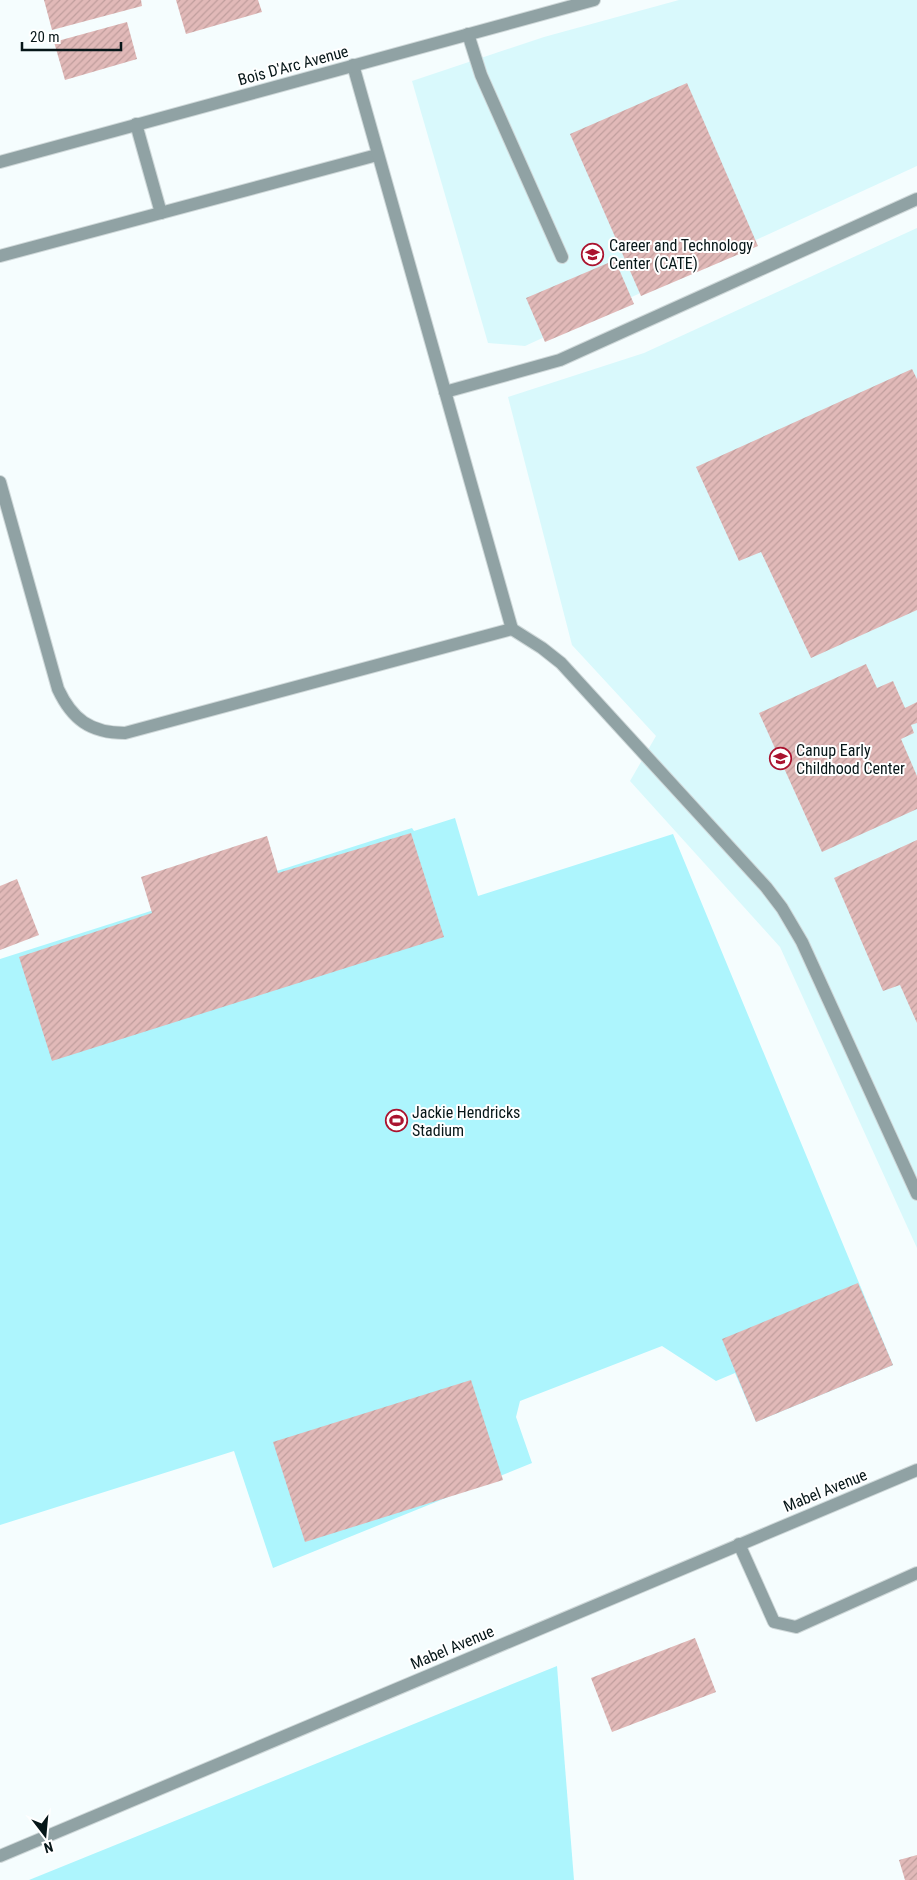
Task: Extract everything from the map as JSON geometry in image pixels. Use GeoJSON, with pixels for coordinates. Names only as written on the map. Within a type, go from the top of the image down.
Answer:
{"type":"FeatureCollection","features":[{"type":"Feature","properties":{"kind":"street","name":"Bois D'Arc Avenue"},"geometry":{"type":"LineString","coordinates":[[0,162],[594,0]]}},
{"type":"Feature","properties":{"kind":"street"},"geometry":{"type":"LineString","coordinates":[[468,34],[481,75],[562,257]]}},
{"type":"Feature","properties":{"kind":"street"},"geometry":{"type":"LineString","coordinates":[[353,65],[512,629],[542,648],[561,664],[745,863],[782,908],[802,942],[917,1194]]}},
{"type":"Feature","properties":{"kind":"street"},"geometry":{"type":"LineString","coordinates":[[136,124],[161,213]]}},
{"type":"Feature","properties":{"kind":"street"},"geometry":{"type":"LineString","coordinates":[[0,256],[377,155]]}},
{"type":"Feature","properties":{"kind":"street"},"geometry":{"type":"LineString","coordinates":[[445,392],[560,360],[917,199]]}},
{"type":"Feature","properties":{"kind":"street"},"geometry":{"type":"LineString","coordinates":[[0,482],[58,689],[67,708],[97,730],[125,733],[512,629]]}},
{"type":"Feature","properties":{"kind":"street","name":"Mabel Avenue"},"geometry":{"type":"LineString","coordinates":[[0,1856],[917,1470]]}},
{"type":"Feature","properties":{"kind":"street"},"geometry":{"type":"LineString","coordinates":[[739,1544],[774,1622],[796,1627],[917,1573]]}},
{"type":"Feature","properties":{"kind":"shaded area","name":"Career and Technology Center (CATE)"},"geometry":{"type":"Polygon","coordinates":[[[679,0],[917,0],[917,166],[525,346],[488,343],[412,81],[544,37],[679,0]]]}},
{"type":"Feature","properties":{"kind":"shaded area","name":"Canup Early Childhood Center"},"geometry":{"type":"Polygon","coordinates":[[[917,228],[917,1248],[780,947],[630,781],[656,736],[572,645],[508,397],[644,353],[917,228]]]}},
{"type":"Feature","properties":{"kind":"shaded area","name":"Jackie Hendricks Stadium"},"geometry":{"type":"Polygon","coordinates":[[[455,818],[478,896],[673,834],[893,1365],[756,1422],[735,1373],[716,1381],[662,1346],[520,1401],[516,1417],[532,1463],[273,1568],[234,1451],[0,1525],[0,959],[412,828],[414,831],[455,818]]]}},
{"type":"Feature","properties":{"kind":"shaded area"},"geometry":{"type":"Polygon","coordinates":[[[557,1666],[574,1880],[29,1880],[557,1666]]]}},
{"type":"Feature","properties":{"kind":"building"},"geometry":{"type":"Polygon","coordinates":[[[44,0],[141,0],[142,6],[52,30],[44,0]]]}},
{"type":"Feature","properties":{"kind":"building"},"geometry":{"type":"Polygon","coordinates":[[[176,0],[258,0],[262,12],[186,34],[176,0]]]}},
{"type":"Feature","properties":{"kind":"building"},"geometry":{"type":"Polygon","coordinates":[[[127,22],[137,59],[65,80],[54,42],[127,22]]]}},
{"type":"Feature","properties":{"kind":"building"},"geometry":{"type":"Polygon","coordinates":[[[687,83],[758,246],[641,296],[570,134],[687,83]]]}},
{"type":"Feature","properties":{"kind":"building"},"geometry":{"type":"Polygon","coordinates":[[[615,260],[634,304],[545,342],[526,298],[615,260]]]}},
{"type":"Feature","properties":{"kind":"building"},"geometry":{"type":"Polygon","coordinates":[[[912,369],[917,379],[917,610],[811,658],[761,552],[739,561],[696,467],[912,369]]]}},
{"type":"Feature","properties":{"kind":"building"},"geometry":{"type":"Polygon","coordinates":[[[866,664],[877,688],[893,681],[905,708],[917,702],[917,723],[911,725],[914,733],[901,739],[917,776],[917,809],[822,852],[759,713],[866,664]]]}},
{"type":"Feature","properties":{"kind":"building"},"geometry":{"type":"Polygon","coordinates":[[[411,833],[444,937],[52,1061],[19,957],[152,913],[141,877],[267,836],[278,873],[411,833]]]}},
{"type":"Feature","properties":{"kind":"building"},"geometry":{"type":"Polygon","coordinates":[[[917,840],[917,1023],[900,985],[883,991],[834,878],[917,840]]]}},
{"type":"Feature","properties":{"kind":"building"},"geometry":{"type":"Polygon","coordinates":[[[17,879],[39,935],[0,950],[0,886],[17,879]]]}},
{"type":"Feature","properties":{"kind":"building"},"geometry":{"type":"Polygon","coordinates":[[[858,1283],[893,1365],[756,1422],[722,1339],[858,1283]]]}},
{"type":"Feature","properties":{"kind":"building"},"geometry":{"type":"Polygon","coordinates":[[[471,1380],[503,1480],[305,1542],[273,1442],[471,1380]]]}},
{"type":"Feature","properties":{"kind":"building"},"geometry":{"type":"Polygon","coordinates":[[[695,1638],[716,1692],[612,1732],[591,1678],[695,1638]]]}},
{"type":"Feature","properties":{"kind":"building"},"geometry":{"type":"Polygon","coordinates":[[[917,1855],[917,1880],[905,1880],[899,1860],[917,1855]]]}},
{"type":"Feature","properties":{"kind":"place","name":"Career and Technology Center (CATE)"},"geometry":{"type":"Point","coordinates":[593,254]}},
{"type":"Feature","properties":{"kind":"place","name":"Canup Early Childhood Center"},"geometry":{"type":"Point","coordinates":[780,759]}},
{"type":"Feature","properties":{"kind":"place","name":"Jackie Hendricks Stadium"},"geometry":{"type":"Point","coordinates":[396,1121]}}]}
